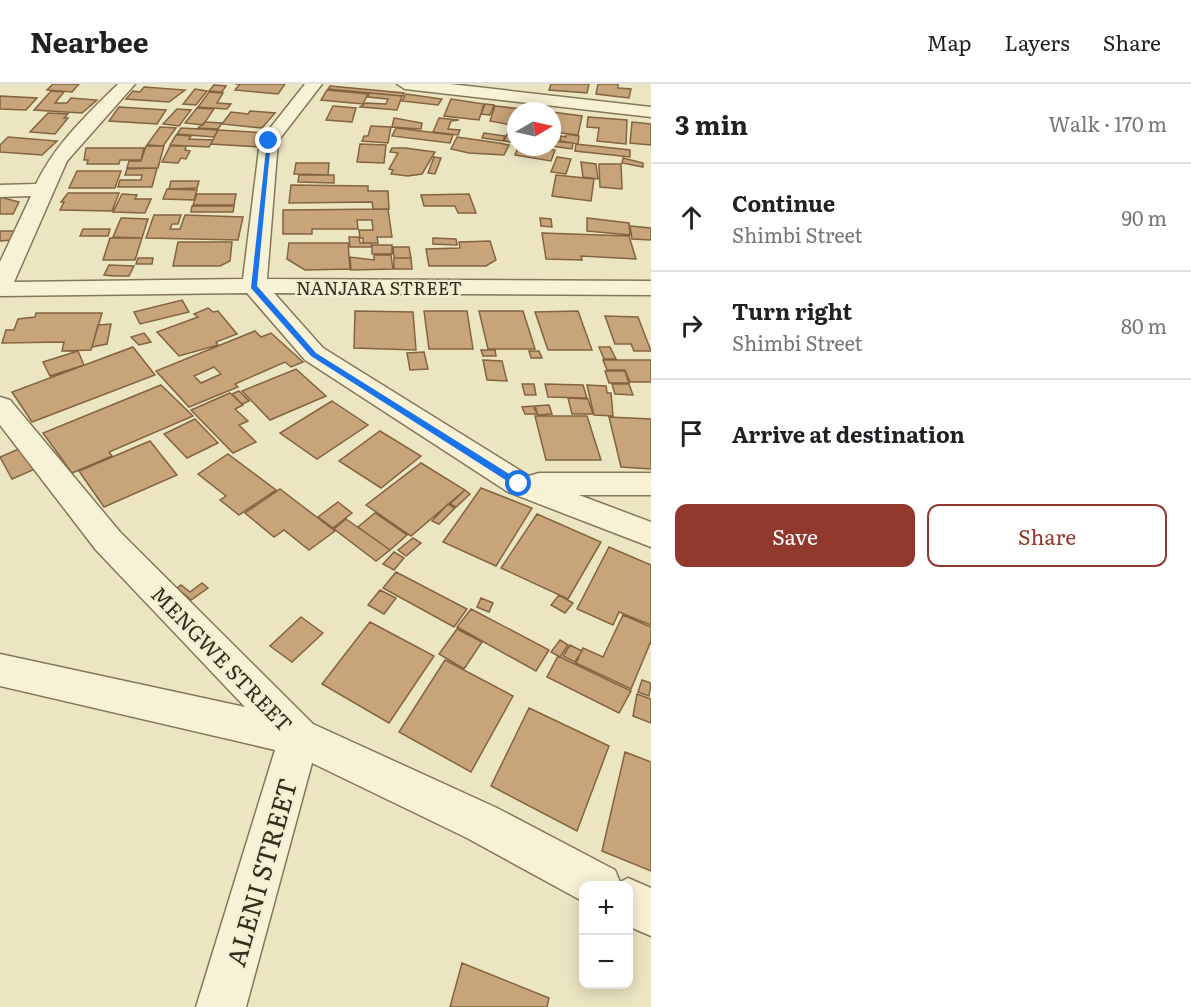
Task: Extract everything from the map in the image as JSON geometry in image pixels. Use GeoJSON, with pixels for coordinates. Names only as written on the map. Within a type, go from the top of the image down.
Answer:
{"type":"FeatureCollection","features":[{"type":"Feature","properties":{"kind":"street"},"geometry":{"type":"LineString","coordinates":[[0,288],[57,161],[69,144],[128,84]]}},
{"type":"Feature","properties":{"kind":"street"},"geometry":{"type":"LineString","coordinates":[[314,84],[269,141],[254,286],[314,354],[519,484],[651,535]]}},
{"type":"Feature","properties":{"kind":"street"},"geometry":{"type":"LineString","coordinates":[[405,84],[651,112]]}},
{"type":"Feature","properties":{"kind":"street"},"geometry":{"type":"LineString","coordinates":[[0,191],[45,190]]}},
{"type":"Feature","properties":{"kind":"street","name":"NANJARA STREET"},"geometry":{"type":"LineString","coordinates":[[0,288],[254,286],[651,288]]}},
{"type":"Feature","properties":{"kind":"street","name":"MENGWE STREET"},"geometry":{"type":"LineString","coordinates":[[0,406],[108,541],[299,737],[482,823],[591,881]]}},
{"type":"Feature","properties":{"kind":"street"},"geometry":{"type":"LineString","coordinates":[[519,484],[651,484]]}},
{"type":"Feature","properties":{"kind":"street"},"geometry":{"type":"LineString","coordinates":[[0,670],[299,737]]}},
{"type":"Feature","properties":{"kind":"street","name":"ALENI STREET"},"geometry":{"type":"LineString","coordinates":[[220,1007],[299,737]]}},
{"type":"Feature","properties":{"kind":"street"},"geometry":{"type":"LineString","coordinates":[[633,904],[651,913]]}},
{"type":"Feature","properties":{"kind":"building"},"geometry":{"type":"Polygon","coordinates":[[[53,84],[79,84],[72,92],[47,90],[53,84]]]}},
{"type":"Feature","properties":{"kind":"building"},"geometry":{"type":"Polygon","coordinates":[[[240,84],[285,84],[278,94],[235,90],[240,84]]]}},
{"type":"Feature","properties":{"kind":"building"},"geometry":{"type":"Polygon","coordinates":[[[551,84],[589,84],[587,93],[549,90],[551,84]]]}},
{"type":"Feature","properties":{"kind":"building"},"geometry":{"type":"Polygon","coordinates":[[[598,84],[618,84],[618,88],[631,89],[629,98],[596,94],[598,84]]]}},
{"type":"Feature","properties":{"kind":"building"},"geometry":{"type":"Polygon","coordinates":[[[214,85],[226,86],[222,92],[209,91],[214,85]]]}},
{"type":"Feature","properties":{"kind":"building"},"geometry":{"type":"Polygon","coordinates":[[[330,86],[404,93],[403,96],[328,89],[330,86]]]}},
{"type":"Feature","properties":{"kind":"building"},"geometry":{"type":"Polygon","coordinates":[[[144,87],[185,90],[169,102],[126,99],[133,91],[140,92],[144,87]]]}},
{"type":"Feature","properties":{"kind":"building"},"geometry":{"type":"Polygon","coordinates":[[[195,89],[207,91],[196,105],[183,104],[195,89]]]}},
{"type":"Feature","properties":{"kind":"building"},"geometry":{"type":"Polygon","coordinates":[[[327,90],[368,94],[363,104],[321,100],[327,90]]]}},
{"type":"Feature","properties":{"kind":"building"},"geometry":{"type":"Polygon","coordinates":[[[51,91],[64,92],[55,103],[67,103],[71,98],[97,100],[82,113],[34,110],[51,91]]]}},
{"type":"Feature","properties":{"kind":"building"},"geometry":{"type":"Polygon","coordinates":[[[209,92],[223,93],[217,103],[231,104],[227,109],[198,107],[209,92]]]}},
{"type":"Feature","properties":{"kind":"building"},"geometry":{"type":"Polygon","coordinates":[[[369,93],[402,96],[397,110],[360,107],[366,103],[386,104],[388,99],[368,97],[369,93]]]}},
{"type":"Feature","properties":{"kind":"building"},"geometry":{"type":"Polygon","coordinates":[[[406,94],[442,99],[438,105],[402,101],[406,94]]]}},
{"type":"Feature","properties":{"kind":"building"},"geometry":{"type":"Polygon","coordinates":[[[0,96],[37,98],[26,110],[0,109],[0,96]]]}},
{"type":"Feature","properties":{"kind":"building"},"geometry":{"type":"Polygon","coordinates":[[[451,99],[484,104],[479,120],[444,116],[451,99]]]}},
{"type":"Feature","properties":{"kind":"building"},"geometry":{"type":"Polygon","coordinates":[[[485,104],[494,105],[490,115],[481,114],[485,104]]]}},
{"type":"Feature","properties":{"kind":"building"},"geometry":{"type":"Polygon","coordinates":[[[333,106],[356,108],[352,122],[326,120],[333,106]]]}},
{"type":"Feature","properties":{"kind":"building"},"geometry":{"type":"Polygon","coordinates":[[[495,106],[507,107],[507,124],[490,121],[495,106]]]}},
{"type":"Feature","properties":{"kind":"building"},"geometry":{"type":"Polygon","coordinates":[[[119,107],[166,110],[157,124],[109,121],[119,107]]]}},
{"type":"Feature","properties":{"kind":"building"},"geometry":{"type":"Polygon","coordinates":[[[197,108],[214,109],[203,125],[185,123],[197,108]]]}},
{"type":"Feature","properties":{"kind":"building"},"geometry":{"type":"Polygon","coordinates":[[[177,109],[191,110],[179,126],[163,124],[177,109]]]}},
{"type":"Feature","properties":{"kind":"building"},"geometry":{"type":"Polygon","coordinates":[[[250,111],[275,113],[262,128],[222,124],[231,112],[248,114],[250,111]]]}},
{"type":"Feature","properties":{"kind":"building"},"geometry":{"type":"Polygon","coordinates":[[[48,113],[68,114],[64,118],[68,118],[55,134],[30,132],[48,113]]]}},
{"type":"Feature","properties":{"kind":"building"},"geometry":{"type":"Polygon","coordinates":[[[561,113],[582,116],[578,135],[561,133],[561,113]]]}},
{"type":"Feature","properties":{"kind":"building"},"geometry":{"type":"Polygon","coordinates":[[[588,117],[627,120],[626,144],[597,141],[599,128],[587,127],[588,117]]]}},
{"type":"Feature","properties":{"kind":"building"},"geometry":{"type":"Polygon","coordinates":[[[394,118],[422,123],[421,129],[392,127],[394,118]]]}},
{"type":"Feature","properties":{"kind":"building"},"geometry":{"type":"Polygon","coordinates":[[[439,118],[459,120],[451,121],[448,129],[460,130],[458,135],[433,132],[439,118]]]}},
{"type":"Feature","properties":{"kind":"building"},"geometry":{"type":"Polygon","coordinates":[[[205,122],[222,123],[218,129],[198,128],[205,122]]]}},
{"type":"Feature","properties":{"kind":"building"},"geometry":{"type":"Polygon","coordinates":[[[632,122],[651,124],[651,145],[630,143],[632,122]]]}},
{"type":"Feature","properties":{"kind":"building"},"geometry":{"type":"Polygon","coordinates":[[[371,126],[391,127],[388,143],[362,141],[364,136],[368,136],[371,126]]]}},
{"type":"Feature","properties":{"kind":"building"},"geometry":{"type":"Polygon","coordinates":[[[160,127],[176,128],[163,146],[147,145],[160,127]]]}},
{"type":"Feature","properties":{"kind":"building"},"geometry":{"type":"Polygon","coordinates":[[[181,128],[218,130],[214,137],[177,134],[181,128]]]}},
{"type":"Feature","properties":{"kind":"building"},"geometry":{"type":"Polygon","coordinates":[[[396,128],[453,135],[450,143],[392,136],[396,128]]]}},
{"type":"Feature","properties":{"kind":"building"},"geometry":{"type":"Polygon","coordinates":[[[218,130],[267,133],[262,147],[211,144],[218,130]]]}},
{"type":"Feature","properties":{"kind":"building"},"geometry":{"type":"Polygon","coordinates":[[[484,133],[505,136],[503,141],[482,138],[484,133]]]}},
{"type":"Feature","properties":{"kind":"building"},"geometry":{"type":"Polygon","coordinates":[[[566,134],[579,136],[578,144],[561,141],[561,136],[566,137],[566,134]]]}},
{"type":"Feature","properties":{"kind":"building"},"geometry":{"type":"Polygon","coordinates":[[[176,135],[191,136],[189,139],[213,140],[209,147],[170,145],[176,135]]]}},
{"type":"Feature","properties":{"kind":"building"},"geometry":{"type":"Polygon","coordinates":[[[8,137],[57,141],[42,155],[0,152],[0,145],[8,137]]]}},
{"type":"Feature","properties":{"kind":"building"},"geometry":{"type":"Polygon","coordinates":[[[457,137],[507,145],[504,155],[469,153],[451,149],[457,137]]]}},
{"type":"Feature","properties":{"kind":"building"},"geometry":{"type":"Polygon","coordinates":[[[561,142],[573,143],[572,149],[561,147],[561,142]]]}},
{"type":"Feature","properties":{"kind":"building"},"geometry":{"type":"Polygon","coordinates":[[[360,144],[386,145],[384,163],[357,162],[360,144]]]}},
{"type":"Feature","properties":{"kind":"building"},"geometry":{"type":"Polygon","coordinates":[[[576,144],[630,150],[630,157],[575,151],[576,144]]]}},
{"type":"Feature","properties":{"kind":"building"},"geometry":{"type":"Polygon","coordinates":[[[146,146],[164,146],[158,168],[127,168],[129,161],[141,161],[146,146]]]}},
{"type":"Feature","properties":{"kind":"building"},"geometry":{"type":"Polygon","coordinates":[[[170,146],[186,146],[185,150],[190,151],[186,159],[181,158],[178,163],[162,162],[170,146]]]}},
{"type":"Feature","properties":{"kind":"building"},"geometry":{"type":"Polygon","coordinates":[[[86,148],[144,148],[141,160],[120,160],[119,164],[87,164],[88,160],[84,160],[86,148]]]}},
{"type":"Feature","properties":{"kind":"building"},"geometry":{"type":"Polygon","coordinates":[[[392,148],[435,152],[422,174],[408,176],[391,174],[393,170],[389,169],[398,153],[390,152],[392,148]]]}},
{"type":"Feature","properties":{"kind":"building"},"geometry":{"type":"Polygon","coordinates":[[[521,156],[553,156],[551,161],[521,156]]]}},
{"type":"Feature","properties":{"kind":"building"},"geometry":{"type":"Polygon","coordinates":[[[434,157],[441,158],[435,174],[428,173],[434,157]]]}},
{"type":"Feature","properties":{"kind":"building"},"geometry":{"type":"Polygon","coordinates":[[[557,157],[571,159],[566,174],[551,172],[557,157]]]}},
{"type":"Feature","properties":{"kind":"building"},"geometry":{"type":"Polygon","coordinates":[[[623,158],[643,163],[643,167],[622,163],[623,158]]]}},
{"type":"Feature","properties":{"kind":"building"},"geometry":{"type":"Polygon","coordinates":[[[581,162],[596,164],[598,179],[583,177],[581,162]]]}},
{"type":"Feature","properties":{"kind":"building"},"geometry":{"type":"Polygon","coordinates":[[[296,163],[329,163],[328,175],[294,174],[296,163]]]}},
{"type":"Feature","properties":{"kind":"building"},"geometry":{"type":"Polygon","coordinates":[[[599,164],[621,164],[622,189],[600,187],[599,164]]]}},
{"type":"Feature","properties":{"kind":"building"},"geometry":{"type":"Polygon","coordinates":[[[157,168],[152,187],[118,187],[120,180],[141,180],[142,175],[125,175],[127,169],[157,168]]]}},
{"type":"Feature","properties":{"kind":"building"},"geometry":{"type":"Polygon","coordinates":[[[77,171],[121,171],[115,188],[69,188],[77,171]]]}},
{"type":"Feature","properties":{"kind":"building"},"geometry":{"type":"Polygon","coordinates":[[[299,175],[334,175],[334,183],[298,182],[299,175]]]}},
{"type":"Feature","properties":{"kind":"building"},"geometry":{"type":"Polygon","coordinates":[[[556,175],[594,179],[591,201],[552,196],[556,175]]]}},
{"type":"Feature","properties":{"kind":"building"},"geometry":{"type":"Polygon","coordinates":[[[171,181],[199,181],[197,188],[169,189],[171,181]]]}},
{"type":"Feature","properties":{"kind":"building"},"geometry":{"type":"Polygon","coordinates":[[[291,185],[368,186],[368,191],[388,191],[389,209],[373,209],[372,202],[289,203],[291,185]]]}},
{"type":"Feature","properties":{"kind":"building"},"geometry":{"type":"Polygon","coordinates":[[[167,189],[197,190],[194,200],[163,199],[167,189]]]}},
{"type":"Feature","properties":{"kind":"building"},"geometry":{"type":"Polygon","coordinates":[[[68,193],[119,193],[112,211],[60,210],[64,202],[61,202],[68,193]]]}},
{"type":"Feature","properties":{"kind":"building"},"geometry":{"type":"Polygon","coordinates":[[[122,194],[137,195],[135,199],[151,199],[145,213],[113,212],[122,194]]]}},
{"type":"Feature","properties":{"kind":"building"},"geometry":{"type":"Polygon","coordinates":[[[197,194],[236,194],[234,205],[193,205],[197,194]]]}},
{"type":"Feature","properties":{"kind":"building"},"geometry":{"type":"Polygon","coordinates":[[[469,194],[476,213],[458,213],[455,206],[424,206],[421,195],[469,194]]]}},
{"type":"Feature","properties":{"kind":"building"},"geometry":{"type":"Polygon","coordinates":[[[0,197],[19,202],[13,214],[0,214],[0,197]]]}},
{"type":"Feature","properties":{"kind":"building"},"geometry":{"type":"Polygon","coordinates":[[[192,206],[234,206],[233,212],[191,212],[192,206]]]}},
{"type":"Feature","properties":{"kind":"building"},"geometry":{"type":"Polygon","coordinates":[[[388,209],[392,237],[377,237],[378,243],[363,243],[363,238],[360,238],[359,230],[373,230],[372,220],[357,220],[358,229],[312,229],[312,234],[283,234],[283,210],[388,209]]]}},
{"type":"Feature","properties":{"kind":"building"},"geometry":{"type":"Polygon","coordinates":[[[154,215],[181,215],[178,224],[172,224],[170,229],[180,229],[185,215],[243,217],[238,240],[146,238],[154,215]]]}},
{"type":"Feature","properties":{"kind":"building"},"geometry":{"type":"Polygon","coordinates":[[[121,218],[148,219],[142,238],[113,237],[121,218]]]}},
{"type":"Feature","properties":{"kind":"building"},"geometry":{"type":"Polygon","coordinates":[[[540,218],[551,219],[552,227],[541,226],[540,218]]]}},
{"type":"Feature","properties":{"kind":"building"},"geometry":{"type":"Polygon","coordinates":[[[587,218],[629,223],[630,235],[587,231],[587,218]]]}},
{"type":"Feature","properties":{"kind":"building"},"geometry":{"type":"Polygon","coordinates":[[[630,226],[651,228],[651,240],[632,239],[630,226]]]}},
{"type":"Feature","properties":{"kind":"building"},"geometry":{"type":"Polygon","coordinates":[[[83,229],[110,229],[108,236],[80,236],[83,229]]]}},
{"type":"Feature","properties":{"kind":"building"},"geometry":{"type":"Polygon","coordinates":[[[0,231],[17,231],[12,240],[0,241],[0,231]]]}},
{"type":"Feature","properties":{"kind":"building"},"geometry":{"type":"Polygon","coordinates":[[[542,233],[629,236],[636,259],[581,256],[582,260],[546,259],[542,233]]]}},
{"type":"Feature","properties":{"kind":"building"},"geometry":{"type":"Polygon","coordinates":[[[349,237],[359,237],[360,243],[371,243],[372,247],[350,247],[349,237]]]}},
{"type":"Feature","properties":{"kind":"building"},"geometry":{"type":"Polygon","coordinates":[[[110,238],[142,238],[135,260],[103,260],[110,238]]]}},
{"type":"Feature","properties":{"kind":"building"},"geometry":{"type":"Polygon","coordinates":[[[433,238],[456,239],[457,245],[433,244],[433,238]]]}},
{"type":"Feature","properties":{"kind":"building"},"geometry":{"type":"Polygon","coordinates":[[[490,241],[496,260],[486,266],[429,266],[426,249],[460,248],[459,242],[490,241]]]}},
{"type":"Feature","properties":{"kind":"building"},"geometry":{"type":"Polygon","coordinates":[[[178,242],[232,242],[230,261],[220,266],[173,266],[178,242]]]}},
{"type":"Feature","properties":{"kind":"building"},"geometry":{"type":"Polygon","coordinates":[[[289,243],[348,243],[350,269],[305,270],[287,259],[289,243]]]}},
{"type":"Feature","properties":{"kind":"building"},"geometry":{"type":"Polygon","coordinates":[[[372,245],[392,245],[392,254],[372,254],[372,245]]]}},
{"type":"Feature","properties":{"kind":"building"},"geometry":{"type":"Polygon","coordinates":[[[393,247],[409,247],[411,258],[394,258],[393,247]]]}},
{"type":"Feature","properties":{"kind":"building"},"geometry":{"type":"Polygon","coordinates":[[[374,255],[391,255],[393,269],[351,270],[350,257],[374,260],[374,255]]]}},
{"type":"Feature","properties":{"kind":"building"},"geometry":{"type":"Polygon","coordinates":[[[138,258],[153,258],[152,264],[136,264],[138,258]]]}},
{"type":"Feature","properties":{"kind":"building"},"geometry":{"type":"Polygon","coordinates":[[[394,258],[411,258],[412,269],[394,269],[394,258]]]}},
{"type":"Feature","properties":{"kind":"building"},"geometry":{"type":"Polygon","coordinates":[[[109,265],[134,266],[129,276],[104,275],[109,265]]]}},
{"type":"Feature","properties":{"kind":"building"},"geometry":{"type":"Polygon","coordinates":[[[182,300],[189,312],[140,324],[134,312],[182,300]]]}},
{"type":"Feature","properties":{"kind":"building"},"geometry":{"type":"Polygon","coordinates":[[[208,308],[213,312],[218,311],[237,334],[216,342],[218,345],[179,356],[157,332],[198,317],[194,314],[208,308]]]}},
{"type":"Feature","properties":{"kind":"building"},"geometry":{"type":"Polygon","coordinates":[[[355,311],[413,312],[416,350],[354,348],[355,311]]]}},
{"type":"Feature","properties":{"kind":"building"},"geometry":{"type":"Polygon","coordinates":[[[424,311],[467,311],[473,349],[429,349],[424,311]]]}},
{"type":"Feature","properties":{"kind":"building"},"geometry":{"type":"Polygon","coordinates":[[[479,311],[523,311],[535,349],[488,349],[479,311]]]}},
{"type":"Feature","properties":{"kind":"building"},"geometry":{"type":"Polygon","coordinates":[[[578,311],[592,350],[548,350],[535,312],[578,311]]]}},
{"type":"Feature","properties":{"kind":"building"},"geometry":{"type":"Polygon","coordinates":[[[36,313],[102,313],[91,350],[62,351],[64,342],[2,343],[6,330],[14,330],[18,319],[35,317],[36,313]]]}},
{"type":"Feature","properties":{"kind":"building"},"geometry":{"type":"Polygon","coordinates":[[[605,316],[638,317],[651,351],[634,351],[631,344],[615,344],[605,316]]]}},
{"type":"Feature","properties":{"kind":"building"},"geometry":{"type":"Polygon","coordinates":[[[111,324],[107,344],[92,347],[98,325],[111,324]]]}},
{"type":"Feature","properties":{"kind":"building"},"geometry":{"type":"Polygon","coordinates":[[[255,331],[261,337],[271,333],[303,362],[291,367],[285,362],[235,384],[238,387],[189,407],[156,371],[255,331]],[[214,367],[194,376],[201,383],[221,374],[214,367]]]}},
{"type":"Feature","properties":{"kind":"building"},"geometry":{"type":"Polygon","coordinates":[[[144,333],[151,342],[139,345],[131,337],[144,333]]]}},
{"type":"Feature","properties":{"kind":"building"},"geometry":{"type":"Polygon","coordinates":[[[133,347],[155,375],[32,422],[12,392],[133,347]]]}},
{"type":"Feature","properties":{"kind":"building"},"geometry":{"type":"Polygon","coordinates":[[[599,347],[610,347],[616,359],[604,359],[599,347]]]}},
{"type":"Feature","properties":{"kind":"building"},"geometry":{"type":"Polygon","coordinates":[[[481,350],[495,350],[496,356],[483,356],[481,350]]]}},
{"type":"Feature","properties":{"kind":"building"},"geometry":{"type":"Polygon","coordinates":[[[78,351],[84,365],[50,376],[43,362],[78,351]]]}},
{"type":"Feature","properties":{"kind":"building"},"geometry":{"type":"Polygon","coordinates":[[[529,351],[539,351],[542,358],[531,358],[529,351]]]}},
{"type":"Feature","properties":{"kind":"building"},"geometry":{"type":"Polygon","coordinates":[[[424,352],[428,369],[410,370],[407,353],[424,352]]]}},
{"type":"Feature","properties":{"kind":"building"},"geometry":{"type":"Polygon","coordinates":[[[483,360],[502,361],[507,381],[487,380],[483,360]]]}},
{"type":"Feature","properties":{"kind":"building"},"geometry":{"type":"Polygon","coordinates":[[[603,360],[651,360],[651,382],[630,382],[625,370],[607,370],[603,360]]]}},
{"type":"Feature","properties":{"kind":"building"},"geometry":{"type":"Polygon","coordinates":[[[296,369],[326,396],[270,420],[242,391],[296,369]]]}},
{"type":"Feature","properties":{"kind":"building"},"geometry":{"type":"Polygon","coordinates":[[[605,371],[625,371],[629,383],[609,383],[605,371]]]}},
{"type":"Feature","properties":{"kind":"building"},"geometry":{"type":"Polygon","coordinates":[[[522,384],[534,384],[536,395],[525,395],[522,384]]]}},
{"type":"Feature","properties":{"kind":"building"},"geometry":{"type":"Polygon","coordinates":[[[545,384],[583,385],[587,398],[548,397],[545,384]]]}},
{"type":"Feature","properties":{"kind":"building"},"geometry":{"type":"Polygon","coordinates":[[[612,384],[629,384],[633,395],[615,394],[612,384]]]}},
{"type":"Feature","properties":{"kind":"building"},"geometry":{"type":"Polygon","coordinates":[[[161,385],[193,416],[109,452],[112,456],[72,473],[43,433],[161,385]]]}},
{"type":"Feature","properties":{"kind":"building"},"geometry":{"type":"Polygon","coordinates":[[[587,385],[606,386],[607,393],[611,393],[613,416],[594,415],[587,385]]]}},
{"type":"Feature","properties":{"kind":"building"},"geometry":{"type":"Polygon","coordinates":[[[239,391],[249,401],[242,404],[232,394],[239,391]]]}},
{"type":"Feature","properties":{"kind":"building"},"geometry":{"type":"Polygon","coordinates":[[[230,393],[243,405],[235,409],[248,421],[239,425],[256,442],[233,453],[191,410],[230,393]]]}},
{"type":"Feature","properties":{"kind":"building"},"geometry":{"type":"Polygon","coordinates":[[[568,398],[588,399],[593,414],[572,414],[568,398]]]}},
{"type":"Feature","properties":{"kind":"building"},"geometry":{"type":"Polygon","coordinates":[[[332,401],[368,425],[317,459],[280,433],[332,401]]]}},
{"type":"Feature","properties":{"kind":"building"},"geometry":{"type":"Polygon","coordinates":[[[549,405],[552,414],[538,415],[535,406],[549,405]]]}},
{"type":"Feature","properties":{"kind":"building"},"geometry":{"type":"Polygon","coordinates":[[[533,406],[537,414],[525,414],[522,407],[533,406]]]}},
{"type":"Feature","properties":{"kind":"building"},"geometry":{"type":"Polygon","coordinates":[[[535,416],[587,416],[601,460],[546,460],[535,416]]]}},
{"type":"Feature","properties":{"kind":"building"},"geometry":{"type":"Polygon","coordinates":[[[609,417],[651,419],[651,469],[621,467],[609,417]]]}},
{"type":"Feature","properties":{"kind":"building"},"geometry":{"type":"Polygon","coordinates":[[[195,419],[218,443],[187,458],[164,434],[195,419]]]}},
{"type":"Feature","properties":{"kind":"building"},"geometry":{"type":"Polygon","coordinates":[[[380,431],[421,456],[381,488],[339,461],[380,431]]]}},
{"type":"Feature","properties":{"kind":"building"},"geometry":{"type":"Polygon","coordinates":[[[150,441],[177,475],[104,507],[79,471],[150,441]]]}},
{"type":"Feature","properties":{"kind":"building"},"geometry":{"type":"Polygon","coordinates":[[[21,448],[35,469],[12,479],[0,457],[21,448]]]}},
{"type":"Feature","properties":{"kind":"building"},"geometry":{"type":"Polygon","coordinates":[[[228,454],[276,490],[239,515],[220,500],[226,496],[198,474],[228,454]]]}},
{"type":"Feature","properties":{"kind":"building"},"geometry":{"type":"Polygon","coordinates":[[[421,463],[465,490],[411,536],[366,505],[421,463]]]}},
{"type":"Feature","properties":{"kind":"building"},"geometry":{"type":"Polygon","coordinates":[[[481,488],[532,508],[496,566],[443,542],[481,488]]]}},
{"type":"Feature","properties":{"kind":"building"},"geometry":{"type":"Polygon","coordinates":[[[280,489],[335,531],[309,550],[284,530],[274,537],[245,513],[280,489]]]}},
{"type":"Feature","properties":{"kind":"building"},"geometry":{"type":"Polygon","coordinates":[[[465,490],[470,494],[456,507],[450,504],[465,490]]]}},
{"type":"Feature","properties":{"kind":"building"},"geometry":{"type":"Polygon","coordinates":[[[338,502],[352,513],[333,528],[318,517],[338,502]]]}},
{"type":"Feature","properties":{"kind":"building"},"geometry":{"type":"Polygon","coordinates":[[[448,504],[455,508],[439,524],[432,521],[448,504]]]}},
{"type":"Feature","properties":{"kind":"building"},"geometry":{"type":"Polygon","coordinates":[[[375,513],[407,535],[390,550],[358,527],[375,513]]]}},
{"type":"Feature","properties":{"kind":"building"},"geometry":{"type":"Polygon","coordinates":[[[537,514],[601,542],[568,599],[501,568],[537,514]]]}},
{"type":"Feature","properties":{"kind":"building"},"geometry":{"type":"Polygon","coordinates":[[[346,519],[390,550],[376,561],[334,529],[346,519]]]}},
{"type":"Feature","properties":{"kind":"building"},"geometry":{"type":"Polygon","coordinates":[[[413,538],[421,543],[406,556],[398,550],[413,538]]]}},
{"type":"Feature","properties":{"kind":"building"},"geometry":{"type":"Polygon","coordinates":[[[609,547],[651,565],[651,625],[619,612],[613,625],[577,609],[609,547]]]}},
{"type":"Feature","properties":{"kind":"building"},"geometry":{"type":"Polygon","coordinates":[[[394,552],[404,558],[394,570],[383,564],[394,552]]]}},
{"type":"Feature","properties":{"kind":"building"},"geometry":{"type":"Polygon","coordinates":[[[396,572],[467,609],[454,627],[383,588],[396,572]]]}},
{"type":"Feature","properties":{"kind":"building"},"geometry":{"type":"Polygon","coordinates":[[[202,583],[208,588],[191,600],[177,588],[181,585],[190,592],[202,583]]]}},
{"type":"Feature","properties":{"kind":"building"},"geometry":{"type":"Polygon","coordinates":[[[380,590],[396,598],[384,614],[368,605],[380,590]]]}},
{"type":"Feature","properties":{"kind":"building"},"geometry":{"type":"Polygon","coordinates":[[[559,595],[573,603],[565,613],[551,605],[559,595]]]}},
{"type":"Feature","properties":{"kind":"building"},"geometry":{"type":"Polygon","coordinates":[[[481,598],[493,603],[489,612],[477,607],[481,598]]]}},
{"type":"Feature","properties":{"kind":"building"},"geometry":{"type":"Polygon","coordinates":[[[471,609],[549,650],[536,671],[457,627],[471,609]]]}},
{"type":"Feature","properties":{"kind":"building"},"geometry":{"type":"Polygon","coordinates":[[[623,615],[651,627],[651,641],[631,689],[576,663],[583,648],[603,657],[623,615]]]}},
{"type":"Feature","properties":{"kind":"building"},"geometry":{"type":"Polygon","coordinates":[[[301,617],[323,633],[292,662],[270,646],[301,617]]]}},
{"type":"Feature","properties":{"kind":"building"},"geometry":{"type":"Polygon","coordinates":[[[370,622],[434,656],[389,723],[322,684],[370,622]]]}},
{"type":"Feature","properties":{"kind":"building"},"geometry":{"type":"Polygon","coordinates":[[[457,629],[482,642],[464,669],[439,654],[457,629]]]}},
{"type":"Feature","properties":{"kind":"building"},"geometry":{"type":"Polygon","coordinates":[[[560,640],[568,645],[560,657],[551,652],[560,640]]]}},
{"type":"Feature","properties":{"kind":"building"},"geometry":{"type":"Polygon","coordinates":[[[570,645],[582,651],[575,662],[563,656],[570,645]]]}},
{"type":"Feature","properties":{"kind":"building"},"geometry":{"type":"Polygon","coordinates":[[[558,656],[631,691],[619,713],[547,677],[558,656]]]}},
{"type":"Feature","properties":{"kind":"building"},"geometry":{"type":"Polygon","coordinates":[[[445,660],[513,696],[471,772],[399,732],[445,660]]]}},
{"type":"Feature","properties":{"kind":"building"},"geometry":{"type":"Polygon","coordinates":[[[642,680],[651,683],[649,696],[638,692],[642,680]]]}},
{"type":"Feature","properties":{"kind":"building"},"geometry":{"type":"Polygon","coordinates":[[[637,694],[651,699],[651,723],[633,716],[637,694]]]}},
{"type":"Feature","properties":{"kind":"building"},"geometry":{"type":"Polygon","coordinates":[[[529,708],[609,746],[577,831],[491,786],[529,708]]]}},
{"type":"Feature","properties":{"kind":"building"},"geometry":{"type":"Polygon","coordinates":[[[625,752],[651,762],[651,871],[602,851],[625,752]]]}},
{"type":"Feature","properties":{"kind":"building"},"geometry":{"type":"Polygon","coordinates":[[[462,963],[549,998],[547,1007],[450,1007],[462,963]]]}},
{"type":"Feature","properties":{"kind":"route"},"geometry":{"type":"LineString","coordinates":[[269,141],[254,286],[314,354],[519,484]]}}]}
